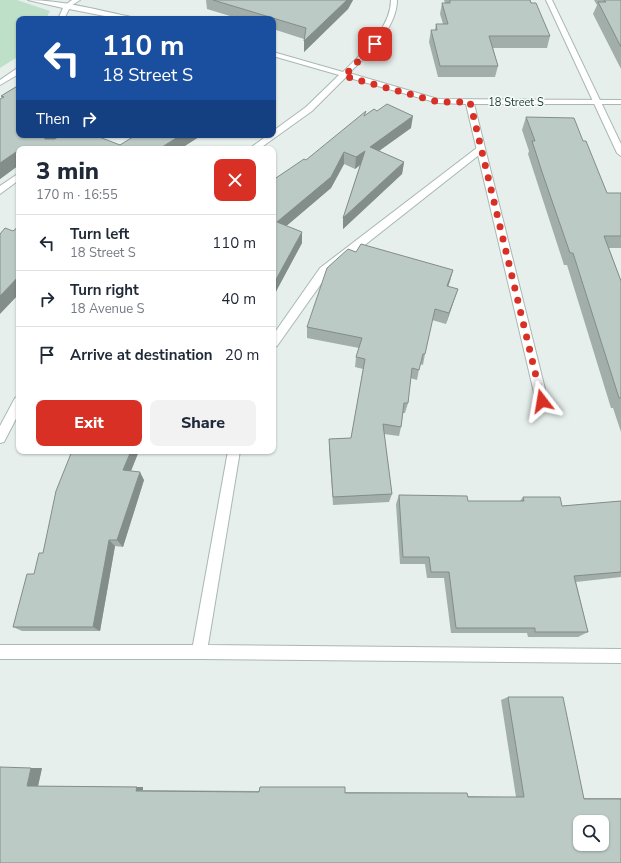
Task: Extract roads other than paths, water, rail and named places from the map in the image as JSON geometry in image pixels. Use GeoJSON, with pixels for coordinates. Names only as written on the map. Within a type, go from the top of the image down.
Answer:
{"type":"FeatureCollection","features":[{"type":"Feature","properties":{"kind":"street"},"geometry":{"type":"LineString","coordinates":[[31,0],[116,16]]}},
{"type":"Feature","properties":{"kind":"street"},"geometry":{"type":"LineString","coordinates":[[62,16],[67,6],[77,0]]}},
{"type":"Feature","properties":{"kind":"street"},"geometry":{"type":"LineString","coordinates":[[276,133],[309,109],[375,44],[394,10],[394,0]]}},
{"type":"Feature","properties":{"kind":"street"},"geometry":{"type":"LineString","coordinates":[[549,0],[621,153]]}},
{"type":"Feature","properties":{"kind":"street","name":"18 Street S"},"geometry":{"type":"LineString","coordinates":[[276,55],[344,76],[438,102],[621,102]]}},
{"type":"Feature","properties":{"kind":"street"},"geometry":{"type":"LineString","coordinates":[[0,83],[16,73]]}},
{"type":"Feature","properties":{"kind":"street"},"geometry":{"type":"LineString","coordinates":[[470,102],[542,401]]}},
{"type":"Feature","properties":{"kind":"street"},"geometry":{"type":"LineString","coordinates":[[257,146],[269,138]]}},
{"type":"Feature","properties":{"kind":"street"},"geometry":{"type":"LineString","coordinates":[[276,339],[324,271],[481,149]]}},
{"type":"Feature","properties":{"kind":"street"},"geometry":{"type":"LineString","coordinates":[[0,191],[16,178]]}},
{"type":"Feature","properties":{"kind":"street"},"geometry":{"type":"LineString","coordinates":[[0,438],[16,407]]}},
{"type":"Feature","properties":{"kind":"street"},"geometry":{"type":"LineString","coordinates":[[199,652],[233,454]]}},
{"type":"Feature","properties":{"kind":"street"},"geometry":{"type":"LineString","coordinates":[[0,652],[199,652],[621,656]]}}]}
